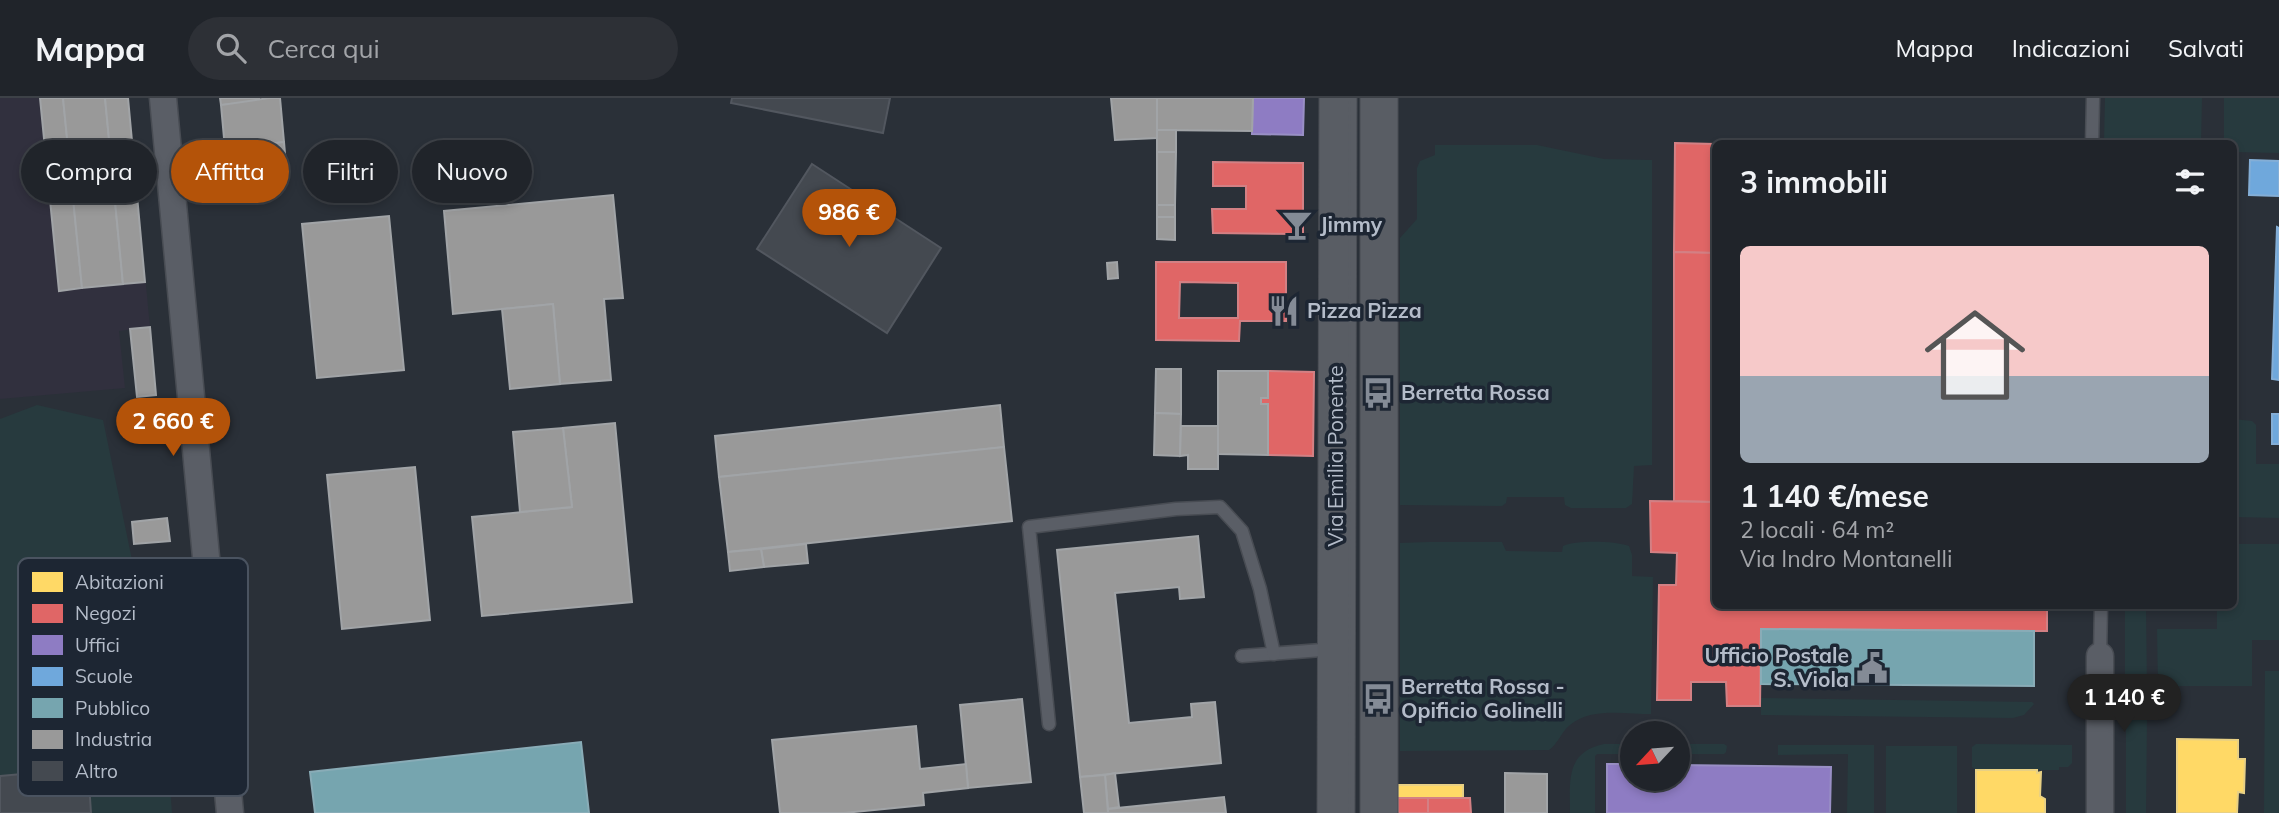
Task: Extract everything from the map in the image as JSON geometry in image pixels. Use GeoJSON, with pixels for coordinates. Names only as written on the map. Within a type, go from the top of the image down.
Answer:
{"type":"FeatureCollection","features":[{"type":"Feature","properties":{"kind":"main road","name":"Via Emilia Ponente"},"geometry":{"type":"LineString","coordinates":[[1336,813],[1338,98]]}},
{"type":"Feature","properties":{"kind":"main road","name":"Via Emilia Ponente"},"geometry":{"type":"LineString","coordinates":[[1379,98],[1379,813]]}},
{"type":"Feature","properties":{"kind":"street"},"geometry":{"type":"LineString","coordinates":[[163,98],[206,558]]}},
{"type":"Feature","properties":{"kind":"street"},"geometry":{"type":"LineString","coordinates":[[2100,656],[2100,813]]}},
{"type":"Feature","properties":{"kind":"lane"},"geometry":{"type":"LineString","coordinates":[[2092,140],[2093,98]]}},
{"type":"Feature","properties":{"kind":"lane"},"geometry":{"type":"LineString","coordinates":[[1049,724],[1029,527],[1176,509],[1220,507],[1242,531],[1260,589],[1274,654]]}},
{"type":"Feature","properties":{"kind":"lane"},"geometry":{"type":"LineString","coordinates":[[2100,656],[2101,609]]}},
{"type":"Feature","properties":{"kind":"lane"},"geometry":{"type":"LineString","coordinates":[[1242,656],[1335,649]]}},
{"type":"Feature","properties":{"kind":"shaded area"},"geometry":{"type":"Polygon","coordinates":[[[0,98],[128,98],[132,140],[21,140],[21,203],[138,203],[150,327],[119,331],[125,388],[0,399],[0,98]]]}},
{"type":"Feature","properties":{"kind":"green space"},"geometry":{"type":"Polygon","coordinates":[[[2105,98],[2202,98],[2201,140],[2104,140],[2105,98]]]}},
{"type":"Feature","properties":{"kind":"green space"},"geometry":{"type":"Polygon","coordinates":[[[2224,98],[2279,98],[2279,153],[2237,152],[2237,140],[2224,140],[2224,98]]]}},
{"type":"Feature","properties":{"kind":"green space"},"geometry":{"type":"Polygon","coordinates":[[[1435,145],[1537,145],[1604,159],[1652,160],[1652,465],[1634,466],[1632,504],[1626,508],[1571,508],[1565,505],[1564,497],[1507,497],[1502,506],[1400,505],[1400,238],[1417,219],[1417,168],[1420,161],[1435,155],[1435,145]]]}},
{"type":"Feature","properties":{"kind":"green space"},"geometry":{"type":"Polygon","coordinates":[[[37,405],[103,420],[132,558],[18,558],[18,796],[171,796],[172,813],[0,813],[0,419],[37,405]]]}},
{"type":"Feature","properties":{"kind":"green space"},"geometry":{"type":"Polygon","coordinates":[[[2237,419],[2252,421],[2256,425],[2256,464],[2279,464],[2279,518],[2237,517],[2237,419]]]}},
{"type":"Feature","properties":{"kind":"green space"},"geometry":{"type":"Polygon","coordinates":[[[1502,542],[1506,551],[1562,552],[1563,546],[1586,542],[1629,546],[1632,576],[1653,577],[1651,714],[1609,713],[1578,719],[1549,750],[1400,751],[1400,543],[1502,542]]]}},
{"type":"Feature","properties":{"kind":"green space"},"geometry":{"type":"Polygon","coordinates":[[[2237,544],[2279,544],[2279,640],[2252,640],[2252,686],[2158,686],[2157,629],[2217,629],[2217,609],[2237,609],[2237,544]]]}},
{"type":"Feature","properties":{"kind":"green space"},"geometry":{"type":"Polygon","coordinates":[[[2125,609],[2146,609],[2147,686],[2144,687],[2144,699],[2125,699],[2125,609]]]}},
{"type":"Feature","properties":{"kind":"green space"},"geometry":{"type":"Polygon","coordinates":[[[2265,671],[2279,671],[2279,813],[2264,813],[2265,671]]]}},
{"type":"Feature","properties":{"kind":"green space"},"geometry":{"type":"Polygon","coordinates":[[[1761,698],[2034,704],[2024,715],[2013,718],[1761,715],[1761,698]]]}},
{"type":"Feature","properties":{"kind":"green space"},"geometry":{"type":"Polygon","coordinates":[[[2147,714],[2146,813],[2126,813],[2126,715],[2147,714]]]}},
{"type":"Feature","properties":{"kind":"green space"},"geometry":{"type":"Polygon","coordinates":[[[1604,744],[1620,744],[1620,754],[1595,756],[1595,813],[1570,813],[1572,770],[1582,754],[1604,744]]]}},
{"type":"Feature","properties":{"kind":"green space"},"geometry":{"type":"Polygon","coordinates":[[[1690,744],[1724,744],[1727,746],[1724,754],[1690,754],[1690,744]]]}},
{"type":"Feature","properties":{"kind":"green space"},"geometry":{"type":"Polygon","coordinates":[[[1976,744],[2072,745],[2072,763],[2068,767],[2059,767],[2059,770],[1976,770],[1972,767],[1972,747],[1976,744]]]}},
{"type":"Feature","properties":{"kind":"green space"},"geometry":{"type":"Polygon","coordinates":[[[1778,745],[1874,745],[1874,813],[1847,813],[1848,754],[1778,755],[1778,745]]]}},
{"type":"Feature","properties":{"kind":"green space"},"geometry":{"type":"Polygon","coordinates":[[[1886,746],[1957,746],[1957,813],[1886,813],[1886,746]]]}},
{"type":"Feature","properties":{"kind":"building: Abitazioni"},"geometry":{"type":"Polygon","coordinates":[[[2177,739],[2238,740],[2238,759],[2245,759],[2244,793],[2238,792],[2237,813],[2177,813],[2177,739]]]}},
{"type":"Feature","properties":{"kind":"building: Abitazioni"},"geometry":{"type":"Polygon","coordinates":[[[1976,770],[2041,772],[2040,796],[2045,799],[2045,813],[1976,813],[1976,770]]]}},
{"type":"Feature","properties":{"kind":"building: Abitazioni"},"geometry":{"type":"Polygon","coordinates":[[[1398,785],[1463,785],[1463,799],[1398,798],[1398,785]]]}},
{"type":"Feature","properties":{"kind":"building: Negozi"},"geometry":{"type":"Polygon","coordinates":[[[1675,143],[1712,144],[1712,253],[1674,252],[1675,143]]]}},
{"type":"Feature","properties":{"kind":"building: Negozi"},"geometry":{"type":"Polygon","coordinates":[[[1213,162],[1303,163],[1303,234],[1213,233],[1212,209],[1246,209],[1246,186],[1213,186],[1213,162]]]}},
{"type":"Feature","properties":{"kind":"building: Negozi"},"geometry":{"type":"Polygon","coordinates":[[[1674,252],[1712,253],[1712,502],[1674,501],[1674,252]]]}},
{"type":"Feature","properties":{"kind":"building: Negozi"},"geometry":{"type":"Polygon","coordinates":[[[1156,262],[1286,262],[1286,321],[1240,321],[1239,341],[1156,340],[1156,262]],[[1180,282],[1179,318],[1238,318],[1238,283],[1180,282]]]}},
{"type":"Feature","properties":{"kind":"building: Negozi"},"geometry":{"type":"Polygon","coordinates":[[[1268,371],[1314,372],[1313,456],[1268,455],[1268,404],[1261,404],[1261,398],[1268,398],[1268,371]]]}},
{"type":"Feature","properties":{"kind":"building: Negozi"},"geometry":{"type":"Polygon","coordinates":[[[1650,501],[1712,502],[1712,609],[2047,609],[2047,631],[1761,629],[1760,706],[1727,706],[1726,682],[1691,682],[1691,700],[1657,700],[1659,585],[1676,585],[1677,553],[1651,552],[1650,501]]]}},
{"type":"Feature","properties":{"kind":"building: Negozi"},"geometry":{"type":"Polygon","coordinates":[[[1398,798],[1428,798],[1428,813],[1398,813],[1398,798]]]}},
{"type":"Feature","properties":{"kind":"building: Negozi"},"geometry":{"type":"Polygon","coordinates":[[[1428,798],[1470,798],[1471,813],[1428,813],[1428,798]]]}},
{"type":"Feature","properties":{"kind":"building: Uffici"},"geometry":{"type":"Polygon","coordinates":[[[1253,98],[1304,98],[1303,135],[1252,134],[1253,98]]]}},
{"type":"Feature","properties":{"kind":"building: Uffici"},"geometry":{"type":"Polygon","coordinates":[[[1607,764],[1620,764],[1620,791],[1690,791],[1690,765],[1831,767],[1830,813],[1607,813],[1607,764]]]}},
{"type":"Feature","properties":{"kind":"building: Scuole"},"geometry":{"type":"Polygon","coordinates":[[[2250,160],[2279,161],[2279,196],[2249,195],[2250,160]]]}},
{"type":"Feature","properties":{"kind":"building: Scuole"},"geometry":{"type":"Polygon","coordinates":[[[2277,227],[2279,228],[2279,380],[2272,379],[2277,227]]]}},
{"type":"Feature","properties":{"kind":"building: Scuole"},"geometry":{"type":"Polygon","coordinates":[[[2272,414],[2279,414],[2279,444],[2272,444],[2272,414]]]}},
{"type":"Feature","properties":{"kind":"building: Pubblico"},"geometry":{"type":"Polygon","coordinates":[[[1761,629],[2034,631],[2034,686],[1761,684],[1761,629]]]}},
{"type":"Feature","properties":{"kind":"building: Pubblico"},"geometry":{"type":"Polygon","coordinates":[[[581,742],[589,813],[315,813],[310,772],[581,742]]]}},
{"type":"Feature","properties":{"kind":"building: Industria"},"geometry":{"type":"Polygon","coordinates":[[[40,98],[63,98],[67,140],[44,140],[40,98]]]}},
{"type":"Feature","properties":{"kind":"building: Industria"},"geometry":{"type":"Polygon","coordinates":[[[63,98],[105,98],[109,140],[67,140],[63,98]]]}},
{"type":"Feature","properties":{"kind":"building: Industria"},"geometry":{"type":"Polygon","coordinates":[[[105,98],[128,98],[132,140],[109,140],[105,98]]]}},
{"type":"Feature","properties":{"kind":"building: Industria"},"geometry":{"type":"Polygon","coordinates":[[[220,98],[259,98],[259,101],[221,105],[220,98]]]}},
{"type":"Feature","properties":{"kind":"building: Industria"},"geometry":{"type":"Polygon","coordinates":[[[280,98],[284,140],[224,140],[221,105],[280,98]]]}},
{"type":"Feature","properties":{"kind":"building: Industria"},"geometry":{"type":"Polygon","coordinates":[[[1111,98],[1157,98],[1157,138],[1115,140],[1111,98]]]}},
{"type":"Feature","properties":{"kind":"building: Industria"},"geometry":{"type":"Polygon","coordinates":[[[1157,98],[1253,98],[1252,131],[1157,130],[1157,98]]]}},
{"type":"Feature","properties":{"kind":"building: Industria"},"geometry":{"type":"Polygon","coordinates":[[[1157,130],[1176,130],[1176,152],[1157,152],[1157,130]]]}},
{"type":"Feature","properties":{"kind":"building: Industria"},"geometry":{"type":"Polygon","coordinates":[[[1157,152],[1176,152],[1175,205],[1157,205],[1157,152]]]}},
{"type":"Feature","properties":{"kind":"building: Industria"},"geometry":{"type":"Polygon","coordinates":[[[613,195],[623,298],[604,299],[611,380],[560,384],[553,304],[453,314],[444,211],[613,195]]]}},
{"type":"Feature","properties":{"kind":"building: Industria"},"geometry":{"type":"Polygon","coordinates":[[[50,203],[74,203],[82,288],[59,291],[50,203]]]}},
{"type":"Feature","properties":{"kind":"building: Industria"},"geometry":{"type":"Polygon","coordinates":[[[74,203],[115,203],[123,284],[82,288],[74,203]]]}},
{"type":"Feature","properties":{"kind":"building: Industria"},"geometry":{"type":"Polygon","coordinates":[[[115,203],[138,203],[145,282],[123,284],[115,203]]]}},
{"type":"Feature","properties":{"kind":"building: Industria"},"geometry":{"type":"Polygon","coordinates":[[[1157,205],[1175,205],[1175,217],[1157,217],[1157,205]]]}},
{"type":"Feature","properties":{"kind":"building: Industria"},"geometry":{"type":"Polygon","coordinates":[[[389,216],[404,370],[317,378],[302,224],[389,216]]]}},
{"type":"Feature","properties":{"kind":"building: Industria"},"geometry":{"type":"Polygon","coordinates":[[[1157,217],[1175,217],[1175,240],[1157,239],[1157,217]]]}},
{"type":"Feature","properties":{"kind":"building: Industria"},"geometry":{"type":"Polygon","coordinates":[[[1117,262],[1118,278],[1108,279],[1107,263],[1117,262]]]}},
{"type":"Feature","properties":{"kind":"building: Industria"},"geometry":{"type":"Polygon","coordinates":[[[553,304],[560,384],[510,389],[502,309],[553,304]]]}},
{"type":"Feature","properties":{"kind":"building: Industria"},"geometry":{"type":"Polygon","coordinates":[[[150,327],[156,395],[137,397],[130,329],[150,327]]]}},
{"type":"Feature","properties":{"kind":"building: Industria"},"geometry":{"type":"Polygon","coordinates":[[[1156,369],[1181,369],[1181,414],[1155,413],[1156,369]]]}},
{"type":"Feature","properties":{"kind":"building: Industria"},"geometry":{"type":"Polygon","coordinates":[[[1218,371],[1268,371],[1268,398],[1261,398],[1261,404],[1268,404],[1268,455],[1218,454],[1218,371]]]}},
{"type":"Feature","properties":{"kind":"building: Industria"},"geometry":{"type":"Polygon","coordinates":[[[1000,405],[1004,447],[719,477],[715,436],[1000,405]]]}},
{"type":"Feature","properties":{"kind":"building: Industria"},"geometry":{"type":"Polygon","coordinates":[[[1155,413],[1181,414],[1180,456],[1154,455],[1155,413]]]}},
{"type":"Feature","properties":{"kind":"building: Industria"},"geometry":{"type":"Polygon","coordinates":[[[615,423],[632,602],[482,616],[472,517],[572,507],[563,428],[615,423]]]}},
{"type":"Feature","properties":{"kind":"building: Industria"},"geometry":{"type":"Polygon","coordinates":[[[1181,426],[1218,426],[1218,469],[1188,469],[1188,455],[1180,456],[1181,426]]]}},
{"type":"Feature","properties":{"kind":"building: Industria"},"geometry":{"type":"Polygon","coordinates":[[[563,428],[572,507],[520,512],[513,432],[563,428]]]}},
{"type":"Feature","properties":{"kind":"building: Industria"},"geometry":{"type":"Polygon","coordinates":[[[1004,447],[1012,521],[728,552],[719,477],[1004,447]]]}},
{"type":"Feature","properties":{"kind":"building: Industria"},"geometry":{"type":"Polygon","coordinates":[[[415,467],[430,620],[342,629],[327,475],[415,467]]]}},
{"type":"Feature","properties":{"kind":"building: Industria"},"geometry":{"type":"Polygon","coordinates":[[[167,518],[170,541],[134,544],[132,522],[167,518]]]}},
{"type":"Feature","properties":{"kind":"building: Industria"},"geometry":{"type":"Polygon","coordinates":[[[1198,536],[1204,597],[1180,599],[1179,587],[1115,593],[1129,723],[1192,717],[1191,704],[1215,702],[1221,763],[1080,777],[1057,550],[1198,536]]]}},
{"type":"Feature","properties":{"kind":"building: Industria"},"geometry":{"type":"Polygon","coordinates":[[[806,544],[808,563],[764,567],[761,549],[806,544]]]}},
{"type":"Feature","properties":{"kind":"building: Industria"},"geometry":{"type":"Polygon","coordinates":[[[761,549],[764,567],[730,571],[728,552],[761,549]]]}},
{"type":"Feature","properties":{"kind":"building: Industria"},"geometry":{"type":"Polygon","coordinates":[[[1022,699],[1031,782],[968,788],[960,705],[1022,699]]]}},
{"type":"Feature","properties":{"kind":"building: Industria"},"geometry":{"type":"Polygon","coordinates":[[[916,726],[920,769],[966,764],[968,788],[923,793],[924,805],[844,813],[780,813],[772,740],[916,726]]]}},
{"type":"Feature","properties":{"kind":"building: Industria"},"geometry":{"type":"Polygon","coordinates":[[[1115,773],[1119,807],[1108,809],[1105,775],[1115,773]]]}},
{"type":"Feature","properties":{"kind":"building: Industria"},"geometry":{"type":"Polygon","coordinates":[[[1505,773],[1547,774],[1547,813],[1505,813],[1505,773]]]}},
{"type":"Feature","properties":{"kind":"building: Industria"},"geometry":{"type":"Polygon","coordinates":[[[1105,775],[1108,813],[1084,813],[1080,777],[1105,775]]]}},
{"type":"Feature","properties":{"kind":"building: Industria"},"geometry":{"type":"Polygon","coordinates":[[[1224,797],[1226,813],[1108,813],[1108,809],[1224,797]]]}},
{"type":"Feature","properties":{"kind":"building: Altro"},"geometry":{"type":"Polygon","coordinates":[[[732,98],[890,98],[883,133],[731,103],[732,98]]]}},
{"type":"Feature","properties":{"kind":"building: Altro"},"geometry":{"type":"Polygon","coordinates":[[[812,164],[941,248],[887,333],[757,249],[812,164]]]}},
{"type":"Feature","properties":{"kind":"building: Altro"},"geometry":{"type":"Polygon","coordinates":[[[18,774],[18,796],[90,796],[91,813],[0,813],[0,776],[18,774]]]}},
{"type":"Feature","properties":{"kind":"tram line"},"geometry":{"type":"LineString","coordinates":[[1349,98],[1350,813]]}},
{"type":"Feature","properties":{"kind":"tram line"},"geometry":{"type":"LineString","coordinates":[[1366,98],[1366,813]]}},
{"type":"Feature","properties":{"kind":"place","name":"Jimmy"},"geometry":{"type":"Point","coordinates":[1297,225]}},
{"type":"Feature","properties":{"kind":"place","name":"Pizza Pizza"},"geometry":{"type":"Point","coordinates":[1284,311]}},
{"type":"Feature","properties":{"kind":"place","name":"Berretta Rossa"},"geometry":{"type":"Point","coordinates":[1378,393]}},
{"type":"Feature","properties":{"kind":"place","name":"Ufficio Postale S. Viola"},"geometry":{"type":"Point","coordinates":[1872,668]}},
{"type":"Feature","properties":{"kind":"place","name":"Berretta Rossa - Opificio Golinelli"},"geometry":{"type":"Point","coordinates":[1378,699]}}]}
